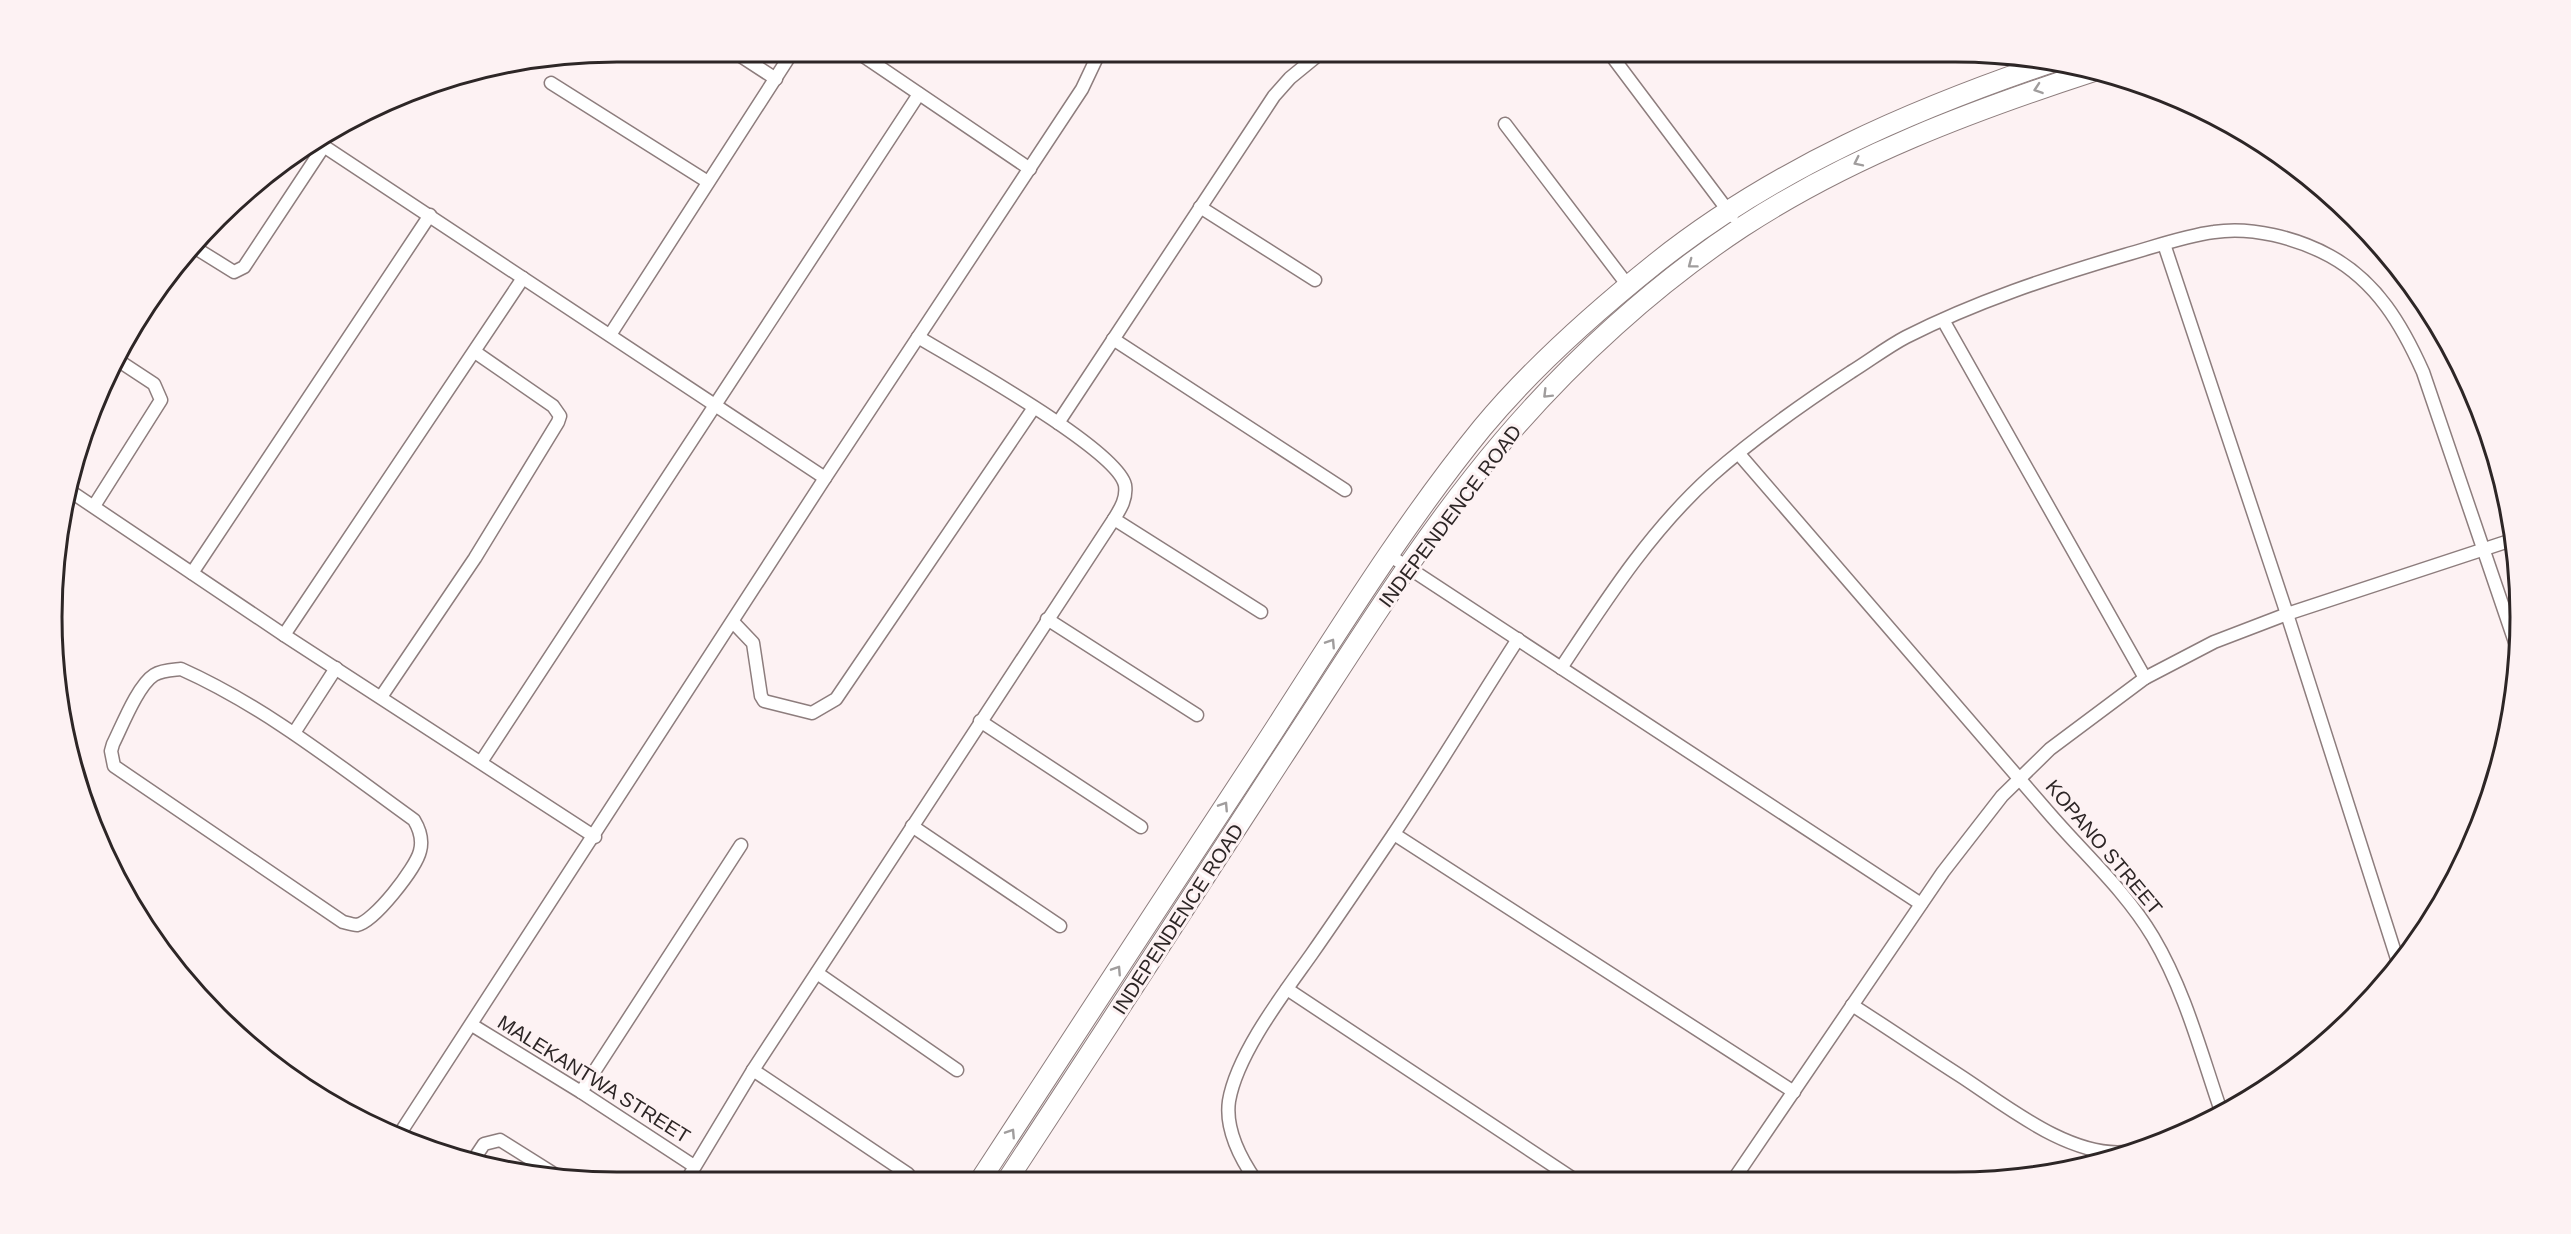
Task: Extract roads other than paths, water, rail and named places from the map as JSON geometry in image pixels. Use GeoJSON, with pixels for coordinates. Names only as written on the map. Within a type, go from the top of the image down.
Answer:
{"type":"FeatureCollection","features":[{"type":"Feature","properties":{"kind":"main road","name":"INDEPENDENCE ROAD"},"geometry":{"type":"LineString","coordinates":[[986,1172],[1389,555],[1483,427],[1525,381],[1657,262],[1728,211],[1853,140],[1921,110],[2037,68]]}},
{"type":"Feature","properties":{"kind":"main road","name":"INDEPENDENCE ROAD"},"geometry":{"type":"LineString","coordinates":[[1013,1172],[1408,567],[1502,442],[1544,396],[1663,287],[1741,228],[1805,189],[1926,129],[2080,76]]}},
{"type":"Feature","properties":{"kind":"street"},"geometry":{"type":"LineString","coordinates":[[750,62],[776,79]]}},
{"type":"Feature","properties":{"kind":"street"},"geometry":{"type":"LineString","coordinates":[[610,335],[786,62]]}},
{"type":"Feature","properties":{"kind":"street"},"geometry":{"type":"LineString","coordinates":[[872,62],[1030,169]]}},
{"type":"Feature","properties":{"kind":"street"},"geometry":{"type":"LineString","coordinates":[[403,1129],[595,837],[825,478],[1082,89],[1095,62]]}},
{"type":"Feature","properties":{"kind":"street"},"geometry":{"type":"LineString","coordinates":[[1058,423],[1279,90],[1294,73],[1308,62]]}},
{"type":"Feature","properties":{"kind":"street"},"geometry":{"type":"LineString","coordinates":[[1616,62],[1741,228]]}},
{"type":"Feature","properties":{"kind":"street"},"geometry":{"type":"LineString","coordinates":[[551,83],[708,182]]}},
{"type":"Feature","properties":{"kind":"street"},"geometry":{"type":"LineString","coordinates":[[481,762],[717,406],[919,94]]}},
{"type":"Feature","properties":{"kind":"street"},"geometry":{"type":"LineString","coordinates":[[1505,124],[1629,287]]}},
{"type":"Feature","properties":{"kind":"street"},"geometry":{"type":"LineString","coordinates":[[323,146],[825,478]]}},
{"type":"Feature","properties":{"kind":"street"},"geometry":{"type":"LineString","coordinates":[[199,251],[234,272],[244,267],[319,148]]}},
{"type":"Feature","properties":{"kind":"street"},"geometry":{"type":"LineString","coordinates":[[1200,207],[1315,280]]}},
{"type":"Feature","properties":{"kind":"street"},"geometry":{"type":"LineString","coordinates":[[192,573],[430,215]]}},
{"type":"Feature","properties":{"kind":"street"},"geometry":{"type":"LineString","coordinates":[[1561,668],[1618,582],[1649,541],[1712,475],[1801,404],[1904,339],[1993,299],[2081,268],[2215,232],[2261,234],[2297,243],[2330,256],[2372,287],[2406,334],[2423,372],[2510,626]]}},
{"type":"Feature","properties":{"kind":"street"},"geometry":{"type":"LineString","coordinates":[[2164,244],[2288,614],[2396,953]]}},
{"type":"Feature","properties":{"kind":"street"},"geometry":{"type":"LineString","coordinates":[[284,635],[523,278]]}},
{"type":"Feature","properties":{"kind":"street"},"geometry":{"type":"LineString","coordinates":[[1943,320],[2145,678]]}},
{"type":"Feature","properties":{"kind":"street"},"geometry":{"type":"LineString","coordinates":[[694,1172],[753,1070],[1114,519],[1125,494],[1124,483],[1118,470],[1109,460],[1058,423],[918,337]]}},
{"type":"Feature","properties":{"kind":"street"},"geometry":{"type":"LineString","coordinates":[[1113,339],[1346,490]]}},
{"type":"Feature","properties":{"kind":"street"},"geometry":{"type":"LineString","coordinates":[[381,697],[475,558],[560,416],[553,406],[475,352]]}},
{"type":"Feature","properties":{"kind":"street"},"geometry":{"type":"LineString","coordinates":[[94,506],[161,400],[154,384],[123,364]]}},
{"type":"Feature","properties":{"kind":"street"},"geometry":{"type":"LineString","coordinates":[[733,622],[753,643],[761,696],[764,701],[812,713],[837,699],[1033,409]]}},
{"type":"Feature","properties":{"kind":"street","name":"KOPANO STREET"},"geometry":{"type":"LineString","coordinates":[[1739,454],[2020,777],[2048,813],[2124,895],[2153,937],[2185,1005],[2219,1105]]}},
{"type":"Feature","properties":{"kind":"street"},"geometry":{"type":"LineString","coordinates":[[75,494],[284,635],[595,837]]}},
{"type":"Feature","properties":{"kind":"street"},"geometry":{"type":"LineString","coordinates":[[1114,519],[1261,612]]}},
{"type":"Feature","properties":{"kind":"street"},"geometry":{"type":"LineString","coordinates":[[1739,1172],[1973,831],[2020,777],[2087,719],[2145,678],[2206,646],[2288,614],[2505,542]]}},
{"type":"Feature","properties":{"kind":"street"},"geometry":{"type":"LineString","coordinates":[[1389,555],[1921,904]]}},
{"type":"Feature","properties":{"kind":"street"},"geometry":{"type":"LineString","coordinates":[[1047,619],[1197,715]]}},
{"type":"Feature","properties":{"kind":"street"},"geometry":{"type":"LineString","coordinates":[[1250,1172],[1239,1154],[1230,1125],[1230,1100],[1235,1079],[1258,1034],[1394,834],[1518,639]]}},
{"type":"Feature","properties":{"kind":"street"},"geometry":{"type":"LineString","coordinates":[[294,733],[336,668]]}},
{"type":"Feature","properties":{"kind":"street"},"geometry":{"type":"LineString","coordinates":[[181,669],[204,679],[294,733],[414,820],[420,831],[420,851],[414,862],[385,903],[366,921],[356,925],[343,922],[122,773],[114,766],[111,751],[144,685],[153,676],[166,670],[181,669]]}},
{"type":"Feature","properties":{"kind":"street"},"geometry":{"type":"LineString","coordinates":[[980,721],[1141,827]]}},
{"type":"Feature","properties":{"kind":"street"},"geometry":{"type":"LineString","coordinates":[[912,826],[1060,926]]}},
{"type":"Feature","properties":{"kind":"street"},"geometry":{"type":"LineString","coordinates":[[1394,834],[1794,1092]]}},
{"type":"Feature","properties":{"kind":"street"},"geometry":{"type":"LineString","coordinates":[[581,1092],[741,845]]}},
{"type":"Feature","properties":{"kind":"street"},"geometry":{"type":"LineString","coordinates":[[817,973],[957,1070]]}},
{"type":"Feature","properties":{"kind":"street"},"geometry":{"type":"LineString","coordinates":[[1287,989],[1563,1172]]}},
{"type":"Feature","properties":{"kind":"street"},"geometry":{"type":"LineString","coordinates":[[1852,1005],[2030,1121],[2066,1141],[2106,1151]]}},
{"type":"Feature","properties":{"kind":"street","name":"MALEKANTWA STREET"},"geometry":{"type":"LineString","coordinates":[[472,1025],[581,1092],[685,1172]]}},
{"type":"Feature","properties":{"kind":"street"},"geometry":{"type":"LineString","coordinates":[[753,1070],[906,1172]]}},
{"type":"Feature","properties":{"kind":"street"},"geometry":{"type":"LineString","coordinates":[[477,1155],[484,1144],[500,1140],[545,1168]]}}]}
